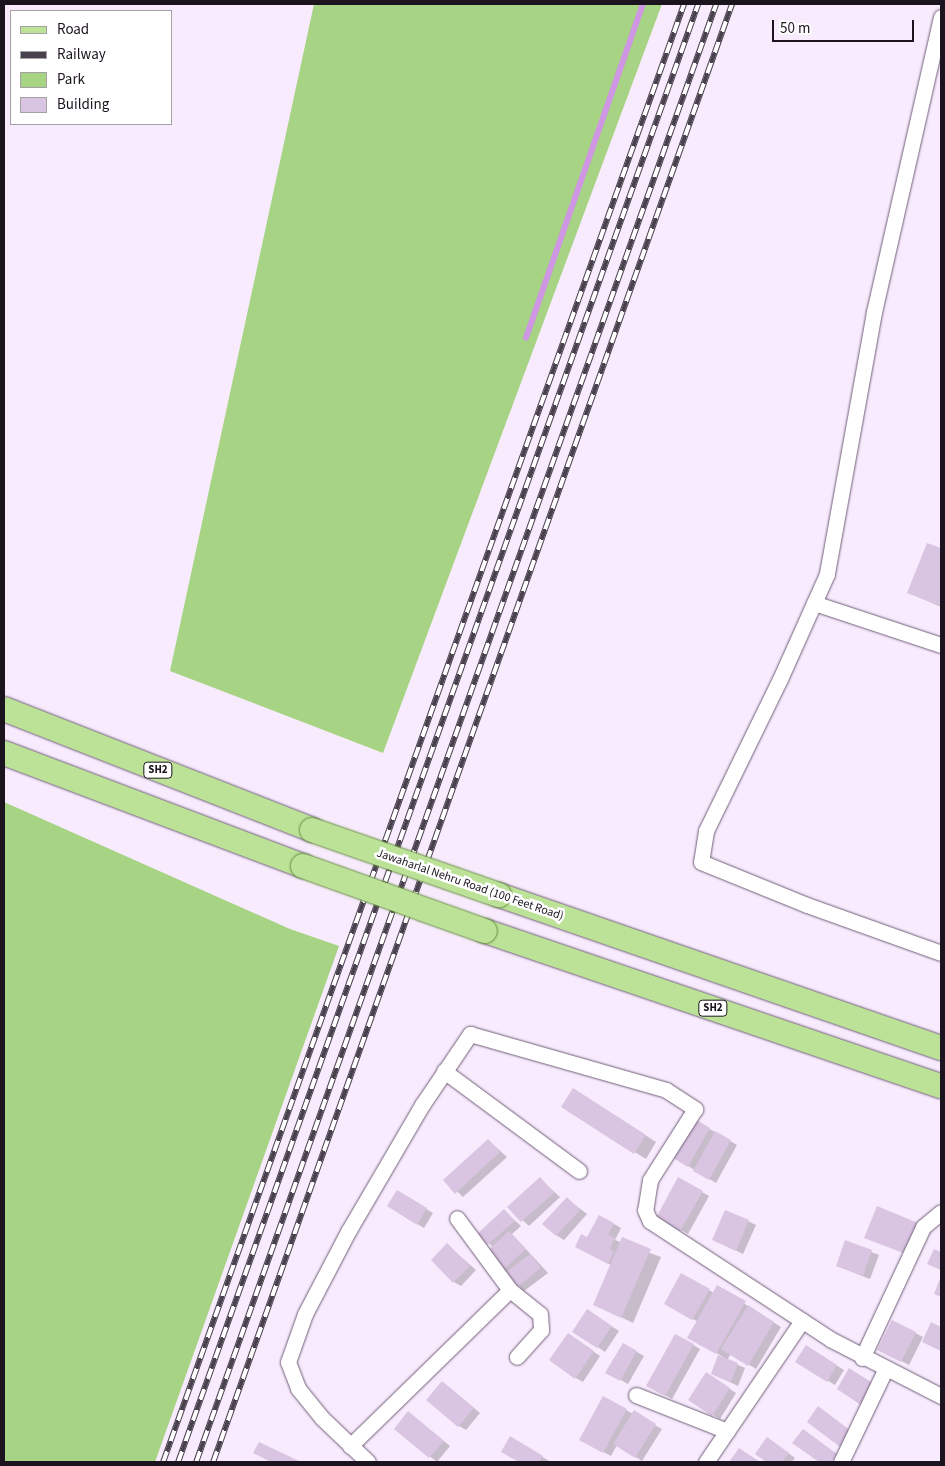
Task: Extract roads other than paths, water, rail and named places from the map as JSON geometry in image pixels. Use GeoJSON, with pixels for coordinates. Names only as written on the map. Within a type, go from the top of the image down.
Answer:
{"type":"FeatureCollection","features":[{"type":"Feature","properties":{"kind":"main road","name":"Jawaharlal Nehru Road (100 Feet Road)"},"geometry":{"type":"LineString","coordinates":[[4,709],[312,830],[941,1048]]}},
{"type":"Feature","properties":{"kind":"main road","name":"SH2"},"geometry":{"type":"LineString","coordinates":[[4,753],[303,866],[485,931],[941,1086]]}},
{"type":"Feature","properties":{"kind":"street"},"geometry":{"type":"LineString","coordinates":[[941,17],[874,312],[827,574],[706,831],[701,862],[807,905],[941,953]]}},
{"type":"Feature","properties":{"kind":"street"},"geometry":{"type":"LineString","coordinates":[[814,603],[941,645]]}},
{"type":"Feature","properties":{"kind":"street"},"geometry":{"type":"LineString","coordinates":[[368,1462],[350,1446],[298,1388],[288,1362],[293,1344],[349,1230],[444,1071],[470,1034],[666,1090],[695,1109],[650,1180],[645,1210],[650,1221],[862,1358],[941,1396]]}},
{"type":"Feature","properties":{"kind":"street"},"geometry":{"type":"LineString","coordinates":[[444,1071],[579,1171]]}},
{"type":"Feature","properties":{"kind":"street"},"geometry":{"type":"LineString","coordinates":[[862,1358],[924,1227],[941,1212]]}},
{"type":"Feature","properties":{"kind":"street"},"geometry":{"type":"LineString","coordinates":[[457,1218],[510,1290],[540,1314],[541,1330],[517,1357]]}},
{"type":"Feature","properties":{"kind":"street"},"geometry":{"type":"LineString","coordinates":[[350,1446],[510,1290]]}},
{"type":"Feature","properties":{"kind":"street"},"geometry":{"type":"LineString","coordinates":[[706,1462],[802,1321]]}},
{"type":"Feature","properties":{"kind":"street"},"geometry":{"type":"LineString","coordinates":[[841,1462],[885,1370]]}},
{"type":"Feature","properties":{"kind":"street"},"geometry":{"type":"LineString","coordinates":[[636,1395],[727,1431]]}},
{"type":"Feature","properties":{"kind":"waterway"},"geometry":{"type":"LineString","coordinates":[[526,338],[643,4]]}},
{"type":"Feature","properties":{"kind":"railway"},"geometry":{"type":"LineString","coordinates":[[163,1462],[684,4]]}},
{"type":"Feature","properties":{"kind":"railway"},"geometry":{"type":"LineString","coordinates":[[178,1462],[698,4]]}},
{"type":"Feature","properties":{"kind":"railway"},"geometry":{"type":"LineString","coordinates":[[196,1462],[716,4]]}},
{"type":"Feature","properties":{"kind":"railway"},"geometry":{"type":"LineString","coordinates":[[213,1462],[732,4]]}}]}
